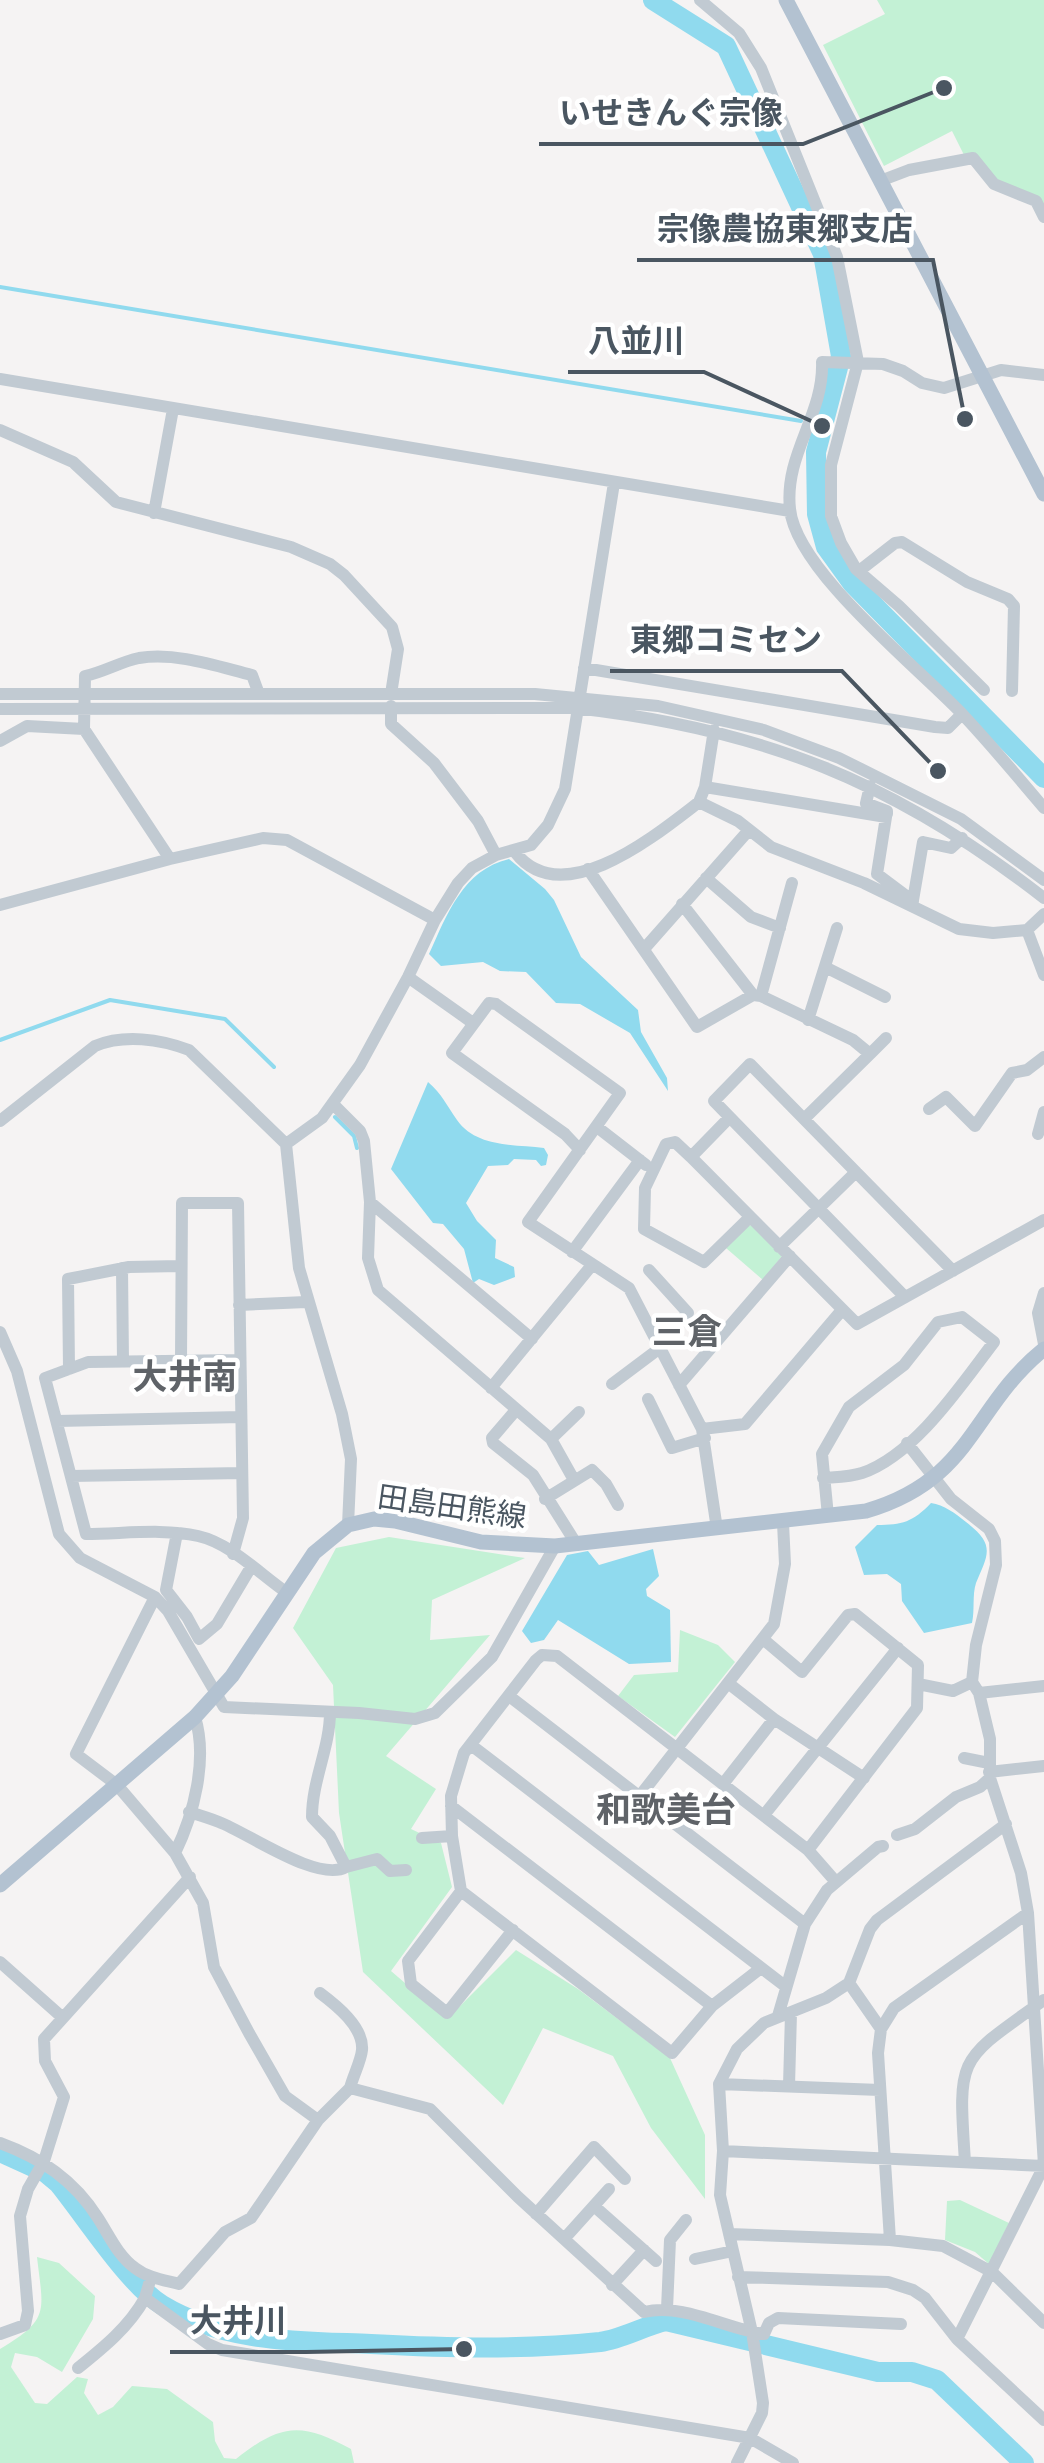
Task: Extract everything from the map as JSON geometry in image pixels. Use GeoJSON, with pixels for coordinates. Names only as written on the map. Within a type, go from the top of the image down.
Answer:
{"type":"FeatureCollection","features":[{"type":"Feature","properties":{"kind":"main road"},"geometry":{"type":"LineString","coordinates":[[786,0],[1044,494]]}},
{"type":"Feature","properties":{"kind":"main road","name":"田島田熊線"},"geometry":{"type":"LineString","coordinates":[[0,1885],[195,1717],[260,1636],[314,1553],[348,1525],[363,1520],[396,1521],[481,1542],[555,1546],[783,1522],[884,1506],[936,1478],[1044,1347]]}},
{"type":"Feature","properties":{"kind":"street"},"geometry":{"type":"LineString","coordinates":[[700,0],[739,33],[761,68],[832,242],[856,362],[831,465],[832,516],[841,543],[859,572],[984,690]]}},
{"type":"Feature","properties":{"kind":"street"},"geometry":{"type":"LineString","coordinates":[[880,181],[909,170],[973,158],[994,184],[1036,201],[1044,218]]}},
{"type":"Feature","properties":{"kind":"street"},"geometry":{"type":"LineString","coordinates":[[1044,375],[1001,370],[944,388],[922,383],[903,370],[883,364],[822,362],[816,406],[794,457],[790,511],[807,556],[830,583],[962,714],[1044,808]]}},
{"type":"Feature","properties":{"kind":"street"},"geometry":{"type":"LineString","coordinates":[[0,379],[790,511]]}},
{"type":"Feature","properties":{"kind":"street"},"geometry":{"type":"LineString","coordinates":[[154,514],[172,409]]}},
{"type":"Feature","properties":{"kind":"street"},"geometry":{"type":"LineString","coordinates":[[0,430],[73,462],[116,502],[291,547],[312,554],[344,575],[392,628],[396,638],[391,724],[434,762],[478,821],[496,854]]}},
{"type":"Feature","properties":{"kind":"street"},"geometry":{"type":"LineString","coordinates":[[286,1144],[322,1118],[360,1065],[458,882],[496,854],[531,845],[560,803],[614,483]]}},
{"type":"Feature","properties":{"kind":"street"},"geometry":{"type":"LineString","coordinates":[[859,572],[895,543],[902,542],[967,582],[1008,600],[1014,606],[1012,691]]}},
{"type":"Feature","properties":{"kind":"street"},"geometry":{"type":"LineString","coordinates":[[170,859],[84,729],[85,676],[140,658],[184,659],[252,674],[259,694]]}},
{"type":"Feature","properties":{"kind":"street"},"geometry":{"type":"LineString","coordinates":[[584,668],[935,727],[948,728],[962,714]]}},
{"type":"Feature","properties":{"kind":"street"},"geometry":{"type":"LineString","coordinates":[[515,852],[540,874],[552,876],[588,869],[614,860],[699,802],[706,787],[722,691]]}},
{"type":"Feature","properties":{"kind":"street"},"geometry":{"type":"LineString","coordinates":[[0,694],[259,694],[577,702],[654,718],[715,723],[798,742],[870,772],[961,820],[1044,880]]}},
{"type":"Feature","properties":{"kind":"street"},"geometry":{"type":"LineString","coordinates":[[0,709],[391,700]]}},
{"type":"Feature","properties":{"kind":"street"},"geometry":{"type":"LineString","coordinates":[[715,723],[870,786],[962,838],[1044,898]]}},
{"type":"Feature","properties":{"kind":"street"},"geometry":{"type":"LineString","coordinates":[[0,741],[27,726],[84,729]]}},
{"type":"Feature","properties":{"kind":"street"},"geometry":{"type":"LineString","coordinates":[[870,786],[866,803],[887,811],[878,874],[912,904]]}},
{"type":"Feature","properties":{"kind":"street"},"geometry":{"type":"LineString","coordinates":[[706,787],[886,817]]}},
{"type":"Feature","properties":{"kind":"street"},"geometry":{"type":"LineString","coordinates":[[699,802],[749,830],[771,848],[912,904],[959,929],[1027,930],[1044,914]]}},
{"type":"Feature","properties":{"kind":"street"},"geometry":{"type":"LineString","coordinates":[[644,949],[749,830]]}},
{"type":"Feature","properties":{"kind":"street"},"geometry":{"type":"LineString","coordinates":[[0,905],[263,838],[288,840],[435,920]]}},
{"type":"Feature","properties":{"kind":"street"},"geometry":{"type":"LineString","coordinates":[[912,904],[923,842],[950,848],[962,838]]}},
{"type":"Feature","properties":{"kind":"street"},"geometry":{"type":"LineString","coordinates":[[588,869],[698,1027],[757,996],[792,882]]}},
{"type":"Feature","properties":{"kind":"street"},"geometry":{"type":"LineString","coordinates":[[706,878],[751,917],[780,928]]}},
{"type":"Feature","properties":{"kind":"street"},"geometry":{"type":"LineString","coordinates":[[682,904],[757,996],[854,1040],[870,1054]]}},
{"type":"Feature","properties":{"kind":"street"},"geometry":{"type":"LineString","coordinates":[[808,1020],[837,928]]}},
{"type":"Feature","properties":{"kind":"street"},"geometry":{"type":"LineString","coordinates":[[1027,930],[1044,975]]}},
{"type":"Feature","properties":{"kind":"street"},"geometry":{"type":"LineString","coordinates":[[824,968],[886,998]]}},
{"type":"Feature","properties":{"kind":"street"},"geometry":{"type":"LineString","coordinates":[[408,978],[473,1023]]}},
{"type":"Feature","properties":{"kind":"street"},"geometry":{"type":"LineString","coordinates":[[580,1150],[565,1134],[452,1052],[489,1004],[496,1004],[620,1093],[597,1127],[528,1222],[629,1288],[704,1434],[717,1530]]}},
{"type":"Feature","properties":{"kind":"street"},"geometry":{"type":"LineString","coordinates":[[805,1118],[886,1038]]}},
{"type":"Feature","properties":{"kind":"street"},"geometry":{"type":"LineString","coordinates":[[0,1121],[95,1046],[137,1040],[189,1050],[286,1144],[306,1302],[342,1414],[351,1459],[348,1525]]}},
{"type":"Feature","properties":{"kind":"street"},"geometry":{"type":"LineString","coordinates":[[929,1108],[946,1097],[975,1126],[1012,1073],[1027,1070],[1044,1057]]}},
{"type":"Feature","properties":{"kind":"street"},"geometry":{"type":"LineString","coordinates":[[905,1297],[714,1101],[750,1064],[953,1271]]}},
{"type":"Feature","properties":{"kind":"street"},"geometry":{"type":"LineString","coordinates":[[333,1104],[360,1131],[370,1202],[368,1258],[378,1290],[551,1439],[574,1480]]}},
{"type":"Feature","properties":{"kind":"street"},"geometry":{"type":"LineString","coordinates":[[1038,1134],[1044,1112]]}},
{"type":"Feature","properties":{"kind":"street"},"geometry":{"type":"LineString","coordinates":[[691,1157],[729,1118]]}},
{"type":"Feature","properties":{"kind":"street"},"geometry":{"type":"LineString","coordinates":[[597,1127],[652,1169]]}},
{"type":"Feature","properties":{"kind":"street"},"geometry":{"type":"LineString","coordinates":[[749,1218],[704,1262],[644,1230],[644,1188],[666,1144],[675,1142],[691,1157],[857,1324],[1044,1220]]}},
{"type":"Feature","properties":{"kind":"street"},"geometry":{"type":"LineString","coordinates":[[572,1252],[640,1160]]}},
{"type":"Feature","properties":{"kind":"street"},"geometry":{"type":"LineString","coordinates":[[679,1384],[818,1208],[856,1172]]}},
{"type":"Feature","properties":{"kind":"street"},"geometry":{"type":"LineString","coordinates":[[370,1202],[532,1339]]}},
{"type":"Feature","properties":{"kind":"street"},"geometry":{"type":"LineString","coordinates":[[181,1360],[182,1203],[238,1203],[243,1518],[233,1554]]}},
{"type":"Feature","properties":{"kind":"street"},"geometry":{"type":"LineString","coordinates":[[69,1369],[68,1279],[122,1268],[180,1266]]}},
{"type":"Feature","properties":{"kind":"street"},"geometry":{"type":"LineString","coordinates":[[491,1388],[592,1266]]}},
{"type":"Feature","properties":{"kind":"street"},"geometry":{"type":"LineString","coordinates":[[122,1268],[123,1361]]}},
{"type":"Feature","properties":{"kind":"street"},"geometry":{"type":"LineString","coordinates":[[612,1384],[659,1346],[688,1312],[649,1270]]}},
{"type":"Feature","properties":{"kind":"street"},"geometry":{"type":"LineString","coordinates":[[1044,1293],[1038,1313],[1044,1347]]}},
{"type":"Feature","properties":{"kind":"street"},"geometry":{"type":"LineString","coordinates":[[239,1305],[306,1302]]}},
{"type":"Feature","properties":{"kind":"street"},"geometry":{"type":"LineString","coordinates":[[648,1399],[672,1448],[704,1434],[745,1424],[842,1310]]}},
{"type":"Feature","properties":{"kind":"street"},"geometry":{"type":"LineString","coordinates":[[824,1478],[858,1475],[879,1466],[930,1425],[994,1342],[962,1316],[938,1322],[904,1365],[849,1407],[822,1454],[824,1478],[828,1516]]}},
{"type":"Feature","properties":{"kind":"street"},"geometry":{"type":"LineString","coordinates":[[0,1332],[17,1370],[59,1534],[80,1558],[155,1596],[168,1610],[224,1707],[415,1719],[442,1708],[492,1657],[555,1546]]}},
{"type":"Feature","properties":{"kind":"street"},"geometry":{"type":"LineString","coordinates":[[240,1360],[88,1362],[45,1378],[86,1534],[201,1536],[286,1592]]}},
{"type":"Feature","properties":{"kind":"street"},"geometry":{"type":"LineString","coordinates":[[516,1410],[492,1438],[493,1443],[533,1475],[577,1544]]}},
{"type":"Feature","properties":{"kind":"street"},"geometry":{"type":"LineString","coordinates":[[551,1439],[580,1412]]}},
{"type":"Feature","properties":{"kind":"street"},"geometry":{"type":"LineString","coordinates":[[56,1421],[242,1417]]}},
{"type":"Feature","properties":{"kind":"street"},"geometry":{"type":"LineString","coordinates":[[907,1443],[952,1499],[989,1530],[997,1550],[976,1645],[976,1687],[990,1739],[990,1771],[1021,1873],[1028,1913],[1039,2003],[1044,2165]]}},
{"type":"Feature","properties":{"kind":"street"},"geometry":{"type":"LineString","coordinates":[[546,1498],[592,1470],[618,1505]]}},
{"type":"Feature","properties":{"kind":"street"},"geometry":{"type":"LineString","coordinates":[[71,1476],[242,1473]]}},
{"type":"Feature","properties":{"kind":"street"},"geometry":{"type":"LineString","coordinates":[[640,1797],[774,1624],[782,1579],[783,1522]]}},
{"type":"Feature","properties":{"kind":"street"},"geometry":{"type":"LineString","coordinates":[[177,1534],[166,1590],[187,1616],[199,1640],[217,1624],[251,1567]]}},
{"type":"Feature","properties":{"kind":"street"},"geometry":{"type":"LineString","coordinates":[[155,1596],[76,1754],[117,1785],[176,1853],[203,1904],[214,1966],[229,1996],[285,2096],[318,2120]]}},
{"type":"Feature","properties":{"kind":"street"},"geometry":{"type":"LineString","coordinates":[[763,1640],[802,1672],[848,1615],[856,1614],[918,1665],[917,1708],[808,1850]]}},
{"type":"Feature","properties":{"kind":"street"},"geometry":{"type":"LineString","coordinates":[[764,1815],[898,1648]]}},
{"type":"Feature","properties":{"kind":"street"},"geometry":{"type":"LineString","coordinates":[[761,1968],[712,2006],[672,2053],[461,1891],[451,1806],[464,1753],[542,1655],[557,1656],[764,1815],[808,1850],[836,1882]]}},
{"type":"Feature","properties":{"kind":"street"},"geometry":{"type":"LineString","coordinates":[[728,1683],[774,1719],[864,1778]]}},
{"type":"Feature","properties":{"kind":"street"},"geometry":{"type":"LineString","coordinates":[[918,1684],[953,1690],[1044,1686]]}},
{"type":"Feature","properties":{"kind":"street"},"geometry":{"type":"LineString","coordinates":[[509,1696],[805,1924]]}},
{"type":"Feature","properties":{"kind":"street"},"geometry":{"type":"LineString","coordinates":[[330,1712],[330,1732],[312,1796],[312,1816],[330,1836],[346,1866]]}},
{"type":"Feature","properties":{"kind":"street"},"geometry":{"type":"LineString","coordinates":[[176,1853],[198,1781],[201,1737],[195,1717]]}},
{"type":"Feature","properties":{"kind":"street"},"geometry":{"type":"LineString","coordinates":[[723,1784],[774,1719]]}},
{"type":"Feature","properties":{"kind":"street"},"geometry":{"type":"LineString","coordinates":[[471,1744],[784,1986]]}},
{"type":"Feature","properties":{"kind":"street"},"geometry":{"type":"LineString","coordinates":[[964,1758],[990,1771],[1044,1766]]}},
{"type":"Feature","properties":{"kind":"street"},"geometry":{"type":"LineString","coordinates":[[897,1836],[915,1830],[956,1797],[980,1787],[990,1771]]}},
{"type":"Feature","properties":{"kind":"street"},"geometry":{"type":"LineString","coordinates":[[451,1806],[712,2006]]}},
{"type":"Feature","properties":{"kind":"street"},"geometry":{"type":"LineString","coordinates":[[188,1812],[222,1823],[321,1869],[340,1870],[377,1859],[390,1871],[406,1870]]}},
{"type":"Feature","properties":{"kind":"street"},"geometry":{"type":"LineString","coordinates":[[737,2463],[762,2413],[763,2403],[752,2332],[720,2195],[723,2151],[719,2084],[737,2049],[752,2033],[784,2014],[837,1993],[849,1983],[870,1929],[878,1920],[1006,1824]]}},
{"type":"Feature","properties":{"kind":"street"},"geometry":{"type":"LineString","coordinates":[[422,1838],[452,1836]]}},
{"type":"Feature","properties":{"kind":"street"},"geometry":{"type":"LineString","coordinates":[[788,2086],[784,1986],[805,1924],[827,1890],[883,1846]]}},
{"type":"Feature","properties":{"kind":"street"},"geometry":{"type":"LineString","coordinates":[[0,2334],[24,2325],[28,2310],[20,2216],[23,2199],[44,2161],[62,2111],[64,2097],[45,2061],[44,2040],[190,1877]]}},
{"type":"Feature","properties":{"kind":"street"},"geometry":{"type":"LineString","coordinates":[[461,1891],[408,1961],[411,1984],[448,2012],[513,1930]]}},
{"type":"Feature","properties":{"kind":"street"},"geometry":{"type":"LineString","coordinates":[[890,2240],[878,2053],[881,2029],[894,2008],[1028,1913]]}},
{"type":"Feature","properties":{"kind":"street"},"geometry":{"type":"LineString","coordinates":[[0,1962],[63,2018]]}},
{"type":"Feature","properties":{"kind":"street"},"geometry":{"type":"LineString","coordinates":[[849,1983],[881,2029]]}},
{"type":"Feature","properties":{"kind":"street"},"geometry":{"type":"LineString","coordinates":[[0,2143],[44,2161],[95,2213],[134,2268],[179,2284],[225,2232],[251,2218],[318,2120],[350,2088],[362,2050],[360,2041],[341,2010],[320,1993]]}},
{"type":"Feature","properties":{"kind":"street"},"geometry":{"type":"LineString","coordinates":[[965,2162],[960,2096],[968,2062],[979,2048],[1039,2003]]}},
{"type":"Feature","properties":{"kind":"street"},"geometry":{"type":"LineString","coordinates":[[719,2084],[880,2090]]}},
{"type":"Feature","properties":{"kind":"street"},"geometry":{"type":"LineString","coordinates":[[350,2088],[430,2110],[644,2312],[667,2309],[764,2334],[769,2322],[778,2318],[901,2324]]}},
{"type":"Feature","properties":{"kind":"street"},"geometry":{"type":"LineString","coordinates":[[536,2214],[594,2146],[625,2179]]}},
{"type":"Feature","properties":{"kind":"street"},"geometry":{"type":"LineString","coordinates":[[723,2151],[1044,2166],[956,2339]]}},
{"type":"Feature","properties":{"kind":"street"},"geometry":{"type":"LineString","coordinates":[[564,2239],[610,2190]]}},
{"type":"Feature","properties":{"kind":"street"},"geometry":{"type":"LineString","coordinates":[[594,2206],[656,2261]]}},
{"type":"Feature","properties":{"kind":"street"},"geometry":{"type":"LineString","coordinates":[[667,2309],[670,2240],[686,2220]]}},
{"type":"Feature","properties":{"kind":"street"},"geometry":{"type":"LineString","coordinates":[[729,2234],[944,2246],[992,2272],[1044,2322]]}},
{"type":"Feature","properties":{"kind":"street"},"geometry":{"type":"LineString","coordinates":[[612,2285],[644,2250]]}},
{"type":"Feature","properties":{"kind":"street"},"geometry":{"type":"LineString","coordinates":[[695,2259],[733,2251]]}},
{"type":"Feature","properties":{"kind":"street"},"geometry":{"type":"LineString","coordinates":[[78,2368],[111,2341],[136,2313],[151,2277]]}},
{"type":"Feature","properties":{"kind":"street"},"geometry":{"type":"LineString","coordinates":[[738,2277],[902,2285],[925,2298],[956,2339],[1044,2420]]}},
{"type":"Feature","properties":{"kind":"street"},"geometry":{"type":"LineString","coordinates":[[144,2298],[222,2350],[750,2438],[793,2463]]}},
{"type":"Feature","properties":{"kind":"green space"},"geometry":{"type":"Polygon","coordinates":[[[877,0],[1044,0],[1044,210],[964,155],[952,131],[884,166],[823,45],[885,14],[877,0]]]}},
{"type":"Feature","properties":{"kind":"green space"},"geometry":{"type":"Polygon","coordinates":[[[753,1225],[782,1256],[763,1280],[726,1248],[747,1226],[753,1225]]]}},
{"type":"Feature","properties":{"kind":"green space"},"geometry":{"type":"Polygon","coordinates":[[[389,1537],[525,1558],[432,1600],[430,1640],[490,1635],[386,1756],[436,1789],[411,1829],[441,1843],[452,1887],[391,1971],[447,2019],[516,1950],[578,1989],[670,2058],[705,2135],[705,2199],[651,2128],[613,2056],[543,2028],[503,2105],[363,1972],[339,1813],[333,1685],[293,1628],[336,1548],[389,1537]]]}},
{"type":"Feature","properties":{"kind":"green space"},"geometry":{"type":"Polygon","coordinates":[[[680,1630],[718,1645],[735,1662],[675,1737],[618,1696],[634,1675],[678,1672],[680,1630]]]}},
{"type":"Feature","properties":{"kind":"green space"},"geometry":{"type":"Polygon","coordinates":[[[960,2200],[1009,2223],[989,2264],[975,2252],[945,2240],[947,2201],[960,2200]]]}},
{"type":"Feature","properties":{"kind":"green space"},"geometry":{"type":"Polygon","coordinates":[[[37,2257],[59,2263],[95,2296],[93,2319],[62,2372],[37,2357],[15,2353],[11,2367],[35,2403],[47,2404],[77,2377],[88,2379],[84,2393],[98,2415],[113,2407],[132,2386],[167,2389],[213,2422],[215,2441],[224,2458],[236,2459],[266,2438],[292,2430],[319,2434],[351,2449],[354,2463],[0,2463],[0,2349],[28,2330],[40,2312],[37,2257]]]}},
{"type":"Feature","properties":{"kind":"water"},"geometry":{"type":"Polygon","coordinates":[[[509,859],[554,900],[581,957],[638,1010],[641,1032],[667,1078],[668,1091],[630,1033],[580,1004],[556,1003],[526,972],[500,971],[483,962],[441,966],[429,954],[450,909],[468,883],[509,859]]]}},
{"type":"Feature","properties":{"kind":"water"},"geometry":{"type":"Polygon","coordinates":[[[428,1082],[457,1120],[475,1136],[497,1143],[544,1148],[548,1155],[546,1165],[541,1166],[536,1160],[514,1159],[508,1165],[488,1166],[466,1203],[496,1240],[495,1258],[514,1267],[515,1277],[494,1285],[479,1279],[473,1283],[464,1249],[443,1224],[433,1223],[391,1169],[428,1082]]]}},
{"type":"Feature","properties":{"kind":"water"},"geometry":{"type":"Polygon","coordinates":[[[931,1503],[949,1510],[976,1530],[987,1550],[975,1588],[972,1623],[924,1633],[902,1601],[901,1584],[887,1574],[864,1575],[855,1547],[877,1525],[907,1521],[931,1503]]]}},
{"type":"Feature","properties":{"kind":"water"},"geometry":{"type":"Polygon","coordinates":[[[653,1549],[659,1576],[646,1589],[647,1596],[670,1610],[671,1662],[629,1664],[558,1620],[544,1640],[531,1643],[522,1631],[567,1555],[588,1551],[599,1565],[653,1549]]]}},
{"type":"Feature","properties":{"kind":"waterway"},"geometry":{"type":"LineString","coordinates":[[653,0],[726,46],[823,254],[841,356],[816,452],[817,514],[826,547],[852,583],[1044,778]]}},
{"type":"Feature","properties":{"kind":"waterway"},"geometry":{"type":"LineString","coordinates":[[0,287],[801,421]]}},
{"type":"Feature","properties":{"kind":"waterway"},"geometry":{"type":"LineString","coordinates":[[0,1040],[110,1000],[225,1019],[274,1067]]}},
{"type":"Feature","properties":{"kind":"waterway"},"geometry":{"type":"LineString","coordinates":[[335,1117],[354,1136],[357,1148]]}},
{"type":"Feature","properties":{"kind":"waterway"},"geometry":{"type":"LineString","coordinates":[[0,2152],[46,2173],[58,2183],[121,2266],[149,2295],[211,2327],[290,2340],[514,2347],[600,2342],[666,2321],[878,2372],[912,2372],[937,2380],[1024,2463]]}},
{"type":"Feature","properties":{"kind":"place","name":"いせきんぐ宗像"},"geometry":{"type":"Point","coordinates":[944,88]}},
{"type":"Feature","properties":{"kind":"place","name":"宗像農協東郷支店"},"geometry":{"type":"Point","coordinates":[965,419]}},
{"type":"Feature","properties":{"kind":"place","name":"八並川"},"geometry":{"type":"Point","coordinates":[822,426]}},
{"type":"Feature","properties":{"kind":"place","name":"東郷コミセン"},"geometry":{"type":"Point","coordinates":[938,771]}},
{"type":"Feature","properties":{"kind":"place","name":"大井川"},"geometry":{"type":"Point","coordinates":[464,2349]}},
{"type":"Feature","properties":{"kind":"district","name":"三倉"},"geometry":{"type":"Point","coordinates":[687,1331]}},
{"type":"Feature","properties":{"kind":"district","name":"大井南"},"geometry":{"type":"Point","coordinates":[185,1376]}},
{"type":"Feature","properties":{"kind":"district","name":"和歌美台"},"geometry":{"type":"Point","coordinates":[666,1809]}}]}
